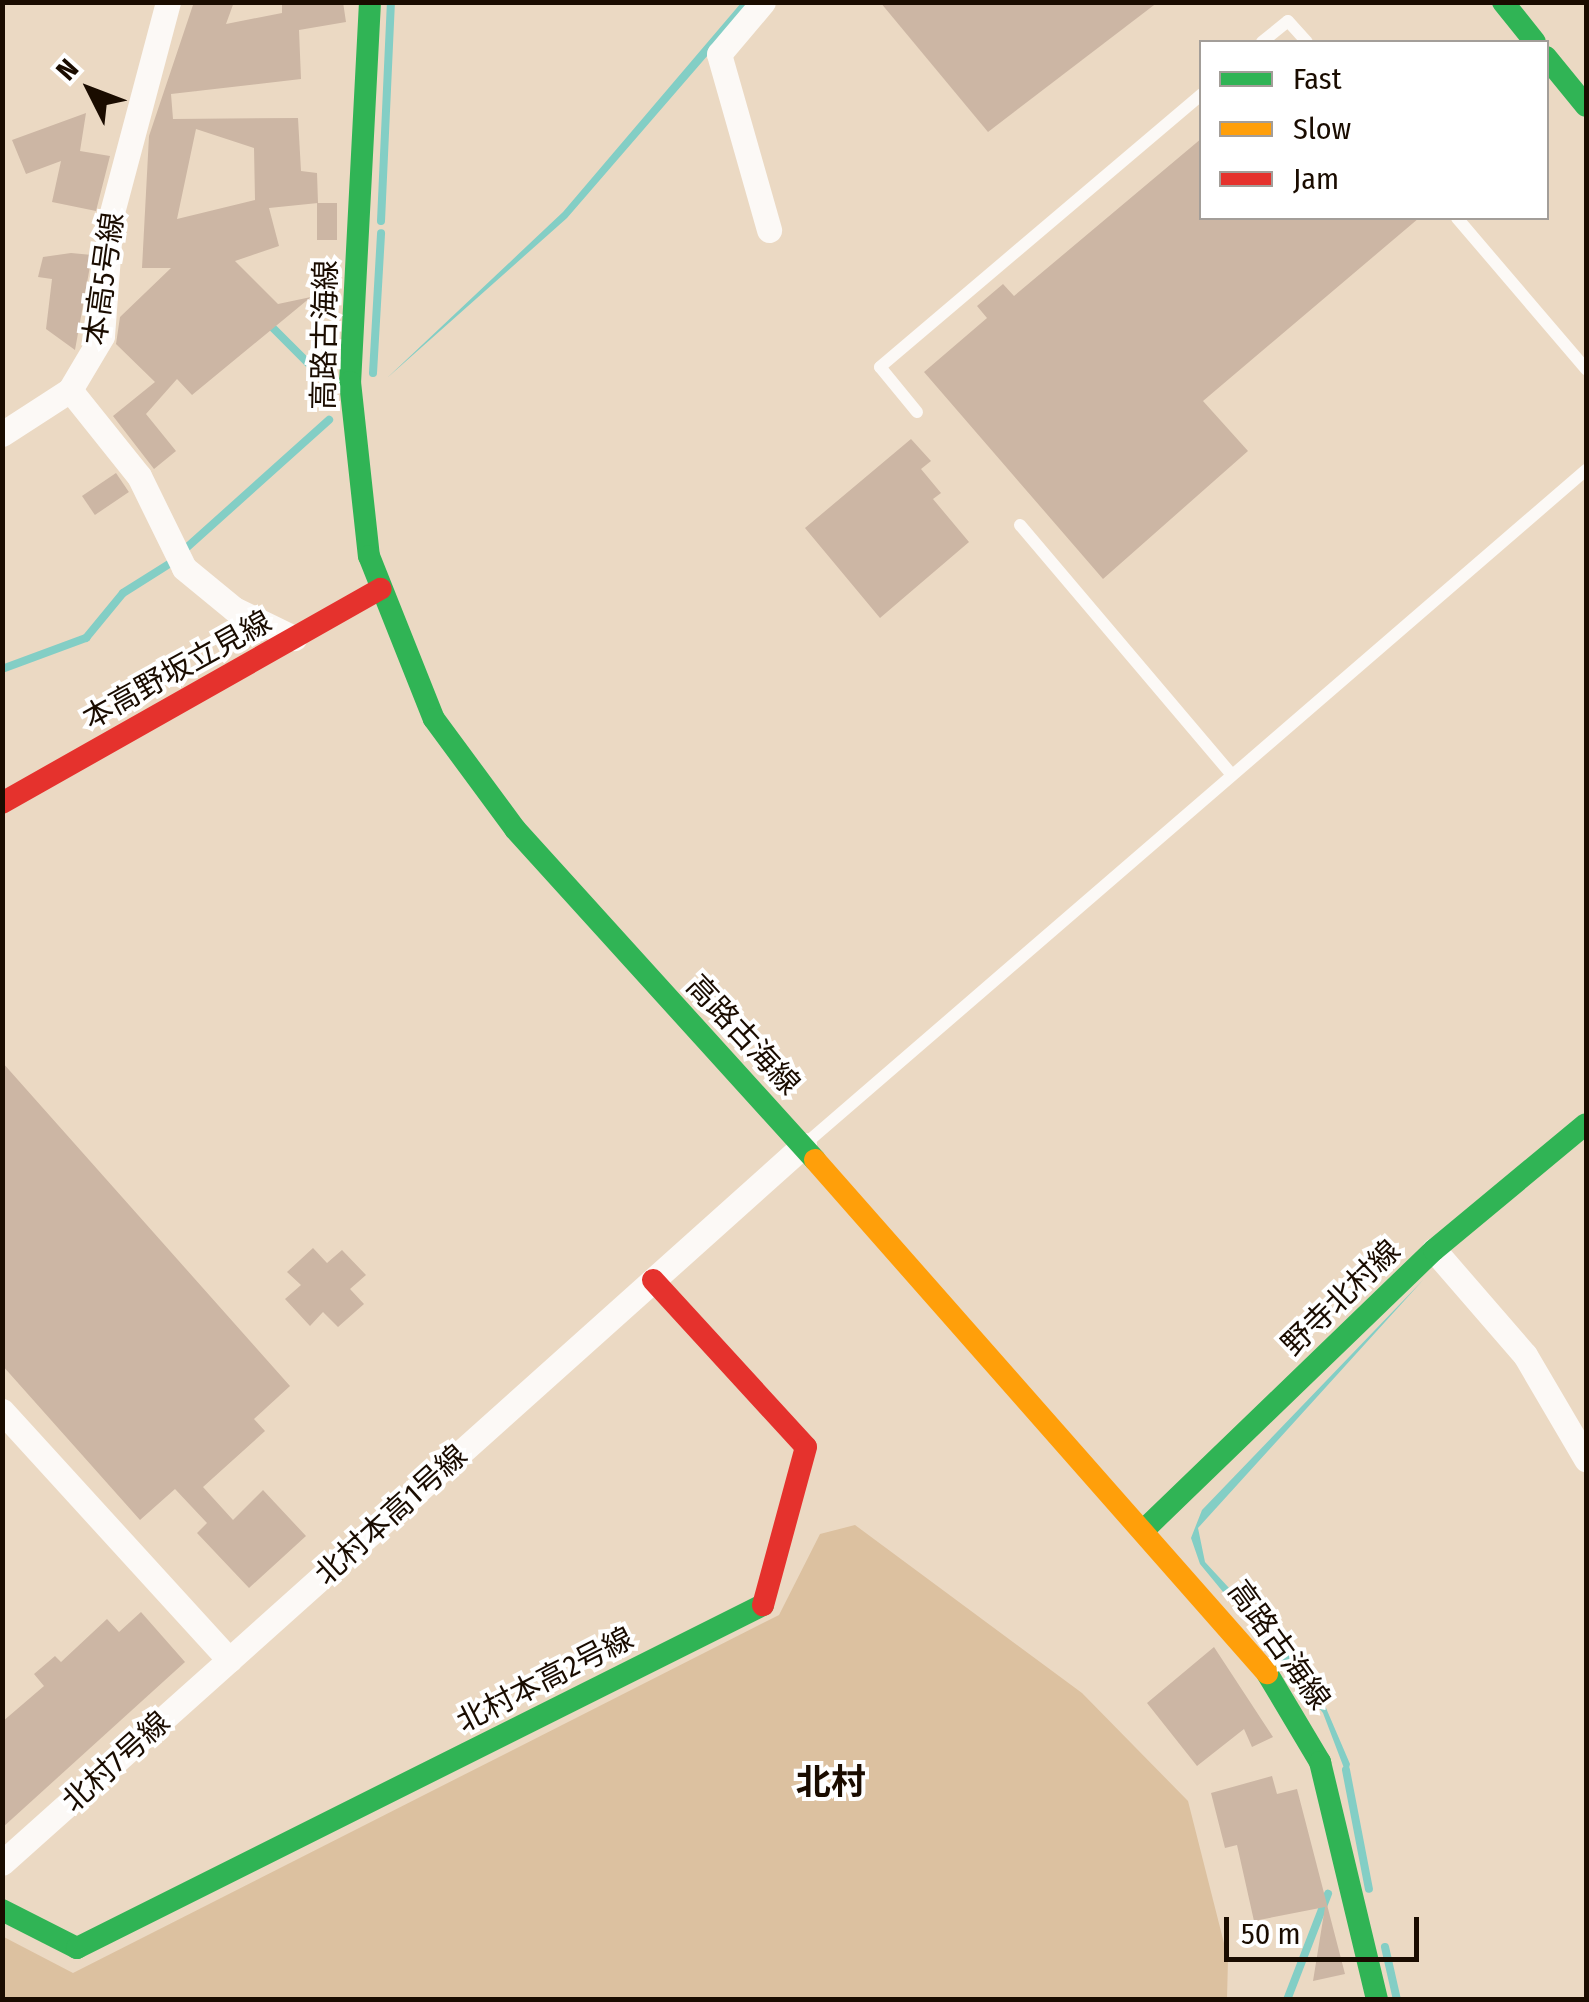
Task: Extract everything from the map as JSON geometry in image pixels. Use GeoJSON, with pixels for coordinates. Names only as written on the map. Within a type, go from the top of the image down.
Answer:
{"type":"FeatureCollection","features":[{"type":"Feature","properties":{"kind":"street","name":"本高5号線"},"geometry":{"type":"LineString","coordinates":[[70,390],[102,336],[111,216],[168,2]]}},
{"type":"Feature","properties":{"kind":"street","name":"高路古海線"},"geometry":{"type":"LineString","coordinates":[[370,2],[350,382],[358,489],[381,590],[434,718],[516,828],[1147,1527],[1296,1708],[1320,1762],[1377,2000]]}},
{"type":"Feature","properties":{"kind":"street"},"geometry":{"type":"LineString","coordinates":[[763,2],[718,54],[769,230]]}},
{"type":"Feature","properties":{"kind":"street"},"geometry":{"type":"LineString","coordinates":[[1503,2],[1533,40]]}},
{"type":"Feature","properties":{"kind":"street"},"geometry":{"type":"LineString","coordinates":[[1549,61],[1586,106]]}},
{"type":"Feature","properties":{"kind":"street"},"geometry":{"type":"LineString","coordinates":[[2,434],[70,390],[139,476],[184,568],[234,609],[294,638]]}},
{"type":"Feature","properties":{"kind":"street","name":"本高野坂立見線"},"geometry":{"type":"LineString","coordinates":[[2,803],[381,590]]}},
{"type":"Feature","properties":{"kind":"street","name":"野寺北村線"},"geometry":{"type":"LineString","coordinates":[[1147,1527],[1434,1250],[1586,1124]]}},
{"type":"Feature","properties":{"kind":"street","name":"北村本高1号線"},"geometry":{"type":"LineString","coordinates":[[229,1660],[804,1145]]}},
{"type":"Feature","properties":{"kind":"street"},"geometry":{"type":"LineString","coordinates":[[1434,1250],[1525,1355],[1586,1459]]}},
{"type":"Feature","properties":{"kind":"street","name":"北村本高2号線"},"geometry":{"type":"LineString","coordinates":[[2,1910],[77,1948],[770,1601],[806,1446],[654,1280]]}},
{"type":"Feature","properties":{"kind":"street"},"geometry":{"type":"LineString","coordinates":[[2,1411],[229,1660]]}},
{"type":"Feature","properties":{"kind":"street","name":"北村7号線"},"geometry":{"type":"LineString","coordinates":[[2,1863],[229,1660]]}},
{"type":"Feature","properties":{"kind":"lane"},"geometry":{"type":"LineString","coordinates":[[1264,40],[1288,21],[1305,40]]}},
{"type":"Feature","properties":{"kind":"lane"},"geometry":{"type":"LineString","coordinates":[[918,412],[880,367],[1199,97]]}},
{"type":"Feature","properties":{"kind":"lane"},"geometry":{"type":"LineString","coordinates":[[1459,220],[1586,369]]}},
{"type":"Feature","properties":{"kind":"lane"},"geometry":{"type":"LineString","coordinates":[[804,1145],[1586,470]]}},
{"type":"Feature","properties":{"kind":"lane"},"geometry":{"type":"LineString","coordinates":[[1020,525],[1231,774]]}},
{"type":"Feature","properties":{"kind":"shaded area"},"geometry":{"type":"Polygon","coordinates":[[[855,1525],[1082,1693],[1188,1801],[1228,1959],[1227,1999],[3,1999],[2,1936],[73,1973],[779,1615],[820,1534],[855,1525]]]}},
{"type":"Feature","properties":{"kind":"water"},"geometry":{"type":"Polygon","coordinates":[[[741,3],[753,3],[567,218],[387,378],[563,212],[741,3]]]}},
{"type":"Feature","properties":{"kind":"water"},"geometry":{"type":"Polygon","coordinates":[[[1424,1279],[1198,1528],[1205,1562],[1292,1656],[1326,1708],[1350,1764],[1347,1776],[1323,1713],[1200,1564],[1191,1538],[1202,1510],[1424,1279]]]}},
{"type":"Feature","properties":{"kind":"building"},"geometry":{"type":"Polygon","coordinates":[[[194,2],[234,2],[226,24],[282,13],[282,5],[343,2],[346,22],[299,30],[301,79],[171,94],[173,119],[298,118],[301,171],[317,173],[318,203],[269,208],[279,246],[235,261],[278,304],[311,297],[192,395],[177,379],[146,414],[176,451],[154,469],[113,416],[155,382],[116,344],[120,317],[171,268],[142,268],[149,136],[194,2]],[[196,129],[177,219],[255,200],[254,148],[196,129]]]}},
{"type":"Feature","properties":{"kind":"building"},"geometry":{"type":"Polygon","coordinates":[[[880,2],[1158,2],[988,132],[880,2]]]}},
{"type":"Feature","properties":{"kind":"building"},"geometry":{"type":"Polygon","coordinates":[[[86,113],[80,151],[110,156],[96,211],[52,202],[61,161],[26,174],[12,140],[86,113]]]}},
{"type":"Feature","properties":{"kind":"building"},"geometry":{"type":"Polygon","coordinates":[[[1199,141],[1199,220],[1417,220],[1203,401],[1248,451],[1103,579],[924,372],[987,318],[977,306],[1003,284],[1014,296],[1199,141]]]}},
{"type":"Feature","properties":{"kind":"building"},"geometry":{"type":"Polygon","coordinates":[[[317,203],[337,203],[337,240],[317,240],[317,203]]]}},
{"type":"Feature","properties":{"kind":"building"},"geometry":{"type":"Polygon","coordinates":[[[92,255],[75,350],[46,329],[52,279],[38,277],[43,257],[92,255]]]}},
{"type":"Feature","properties":{"kind":"building"},"geometry":{"type":"Polygon","coordinates":[[[911,439],[931,461],[921,469],[941,493],[933,499],[969,542],[880,618],[805,528],[911,439]]]}},
{"type":"Feature","properties":{"kind":"building"},"geometry":{"type":"Polygon","coordinates":[[[116,473],[129,492],[95,515],[82,496],[116,473]]]}},
{"type":"Feature","properties":{"kind":"building"},"geometry":{"type":"Polygon","coordinates":[[[2,1062],[290,1386],[254,1419],[265,1431],[203,1487],[233,1520],[263,1490],[306,1536],[249,1588],[197,1533],[207,1523],[175,1489],[140,1520],[2,1365],[2,1062]]]}},
{"type":"Feature","properties":{"kind":"building"},"geometry":{"type":"Polygon","coordinates":[[[313,1248],[327,1263],[342,1250],[366,1275],[350,1289],[364,1304],[338,1327],[323,1312],[310,1326],[285,1299],[301,1285],[287,1272],[313,1248]]]}},
{"type":"Feature","properties":{"kind":"building"},"geometry":{"type":"Polygon","coordinates":[[[141,1612],[185,1662],[2,1828],[2,1722],[44,1686],[34,1674],[55,1656],[61,1662],[107,1619],[119,1632],[141,1612]]]}},
{"type":"Feature","properties":{"kind":"building"},"geometry":{"type":"Polygon","coordinates":[[[1214,1647],[1273,1737],[1252,1747],[1244,1729],[1197,1766],[1147,1703],[1214,1647]]]}},
{"type":"Feature","properties":{"kind":"building"},"geometry":{"type":"Polygon","coordinates":[[[1272,1776],[1277,1794],[1297,1789],[1345,1974],[1313,1981],[1325,1907],[1254,1921],[1237,1845],[1225,1848],[1211,1793],[1272,1776]]]}},
{"type":"Feature","properties":{"kind":"waterway"},"geometry":{"type":"LineString","coordinates":[[381,221],[391,2]]}},
{"type":"Feature","properties":{"kind":"waterway"},"geometry":{"type":"LineString","coordinates":[[373,373],[381,233]]}},
{"type":"Feature","properties":{"kind":"waterway"},"geometry":{"type":"LineString","coordinates":[[269,324],[330,385]]}},
{"type":"Feature","properties":{"kind":"waterway"},"geometry":{"type":"LineString","coordinates":[[184,550],[329,420]]}},
{"type":"Feature","properties":{"kind":"waterway"},"geometry":{"type":"LineString","coordinates":[[2,669],[86,638],[123,593],[172,562]]}},
{"type":"Feature","properties":{"kind":"waterway"},"geometry":{"type":"LineString","coordinates":[[1346,1770],[1369,1889]]}},
{"type":"Feature","properties":{"kind":"waterway"},"geometry":{"type":"LineString","coordinates":[[1287,2000],[1328,1894]]}},
{"type":"Feature","properties":{"kind":"waterway"},"geometry":{"type":"LineString","coordinates":[[1385,1947],[1397,2000]]}},
{"type":"Feature","properties":{"kind":"traffic: fast"},"geometry":{"type":"LineString","coordinates":[[370,2],[350,382],[369,556],[434,719],[515,829],[815,1160]]}},
{"type":"Feature","properties":{"kind":"traffic: fast"},"geometry":{"type":"LineString","coordinates":[[1503,2],[1533,40]]}},
{"type":"Feature","properties":{"kind":"traffic: fast"},"geometry":{"type":"LineString","coordinates":[[1549,61],[1586,106]]}},
{"type":"Feature","properties":{"kind":"traffic: fast"},"geometry":{"type":"LineString","coordinates":[[1147,1527],[1434,1250],[1586,1124]]}},
{"type":"Feature","properties":{"kind":"traffic: fast"},"geometry":{"type":"LineString","coordinates":[[2,1910],[77,1948],[763,1605]]}},
{"type":"Feature","properties":{"kind":"traffic: fast"},"geometry":{"type":"LineString","coordinates":[[1267,1673],[1320,1762],[1377,2000]]}},
{"type":"Feature","properties":{"kind":"traffic: slow"},"geometry":{"type":"LineString","coordinates":[[815,1160],[1267,1673]]}},
{"type":"Feature","properties":{"kind":"traffic: jam"},"geometry":{"type":"LineString","coordinates":[[2,803],[381,589]]}},
{"type":"Feature","properties":{"kind":"traffic: jam"},"geometry":{"type":"LineString","coordinates":[[653,1280],[806,1447],[763,1605]]}},
{"type":"Feature","properties":{"kind":"district","name":"北村"},"geometry":{"type":"Point","coordinates":[831,1782]}}]}
